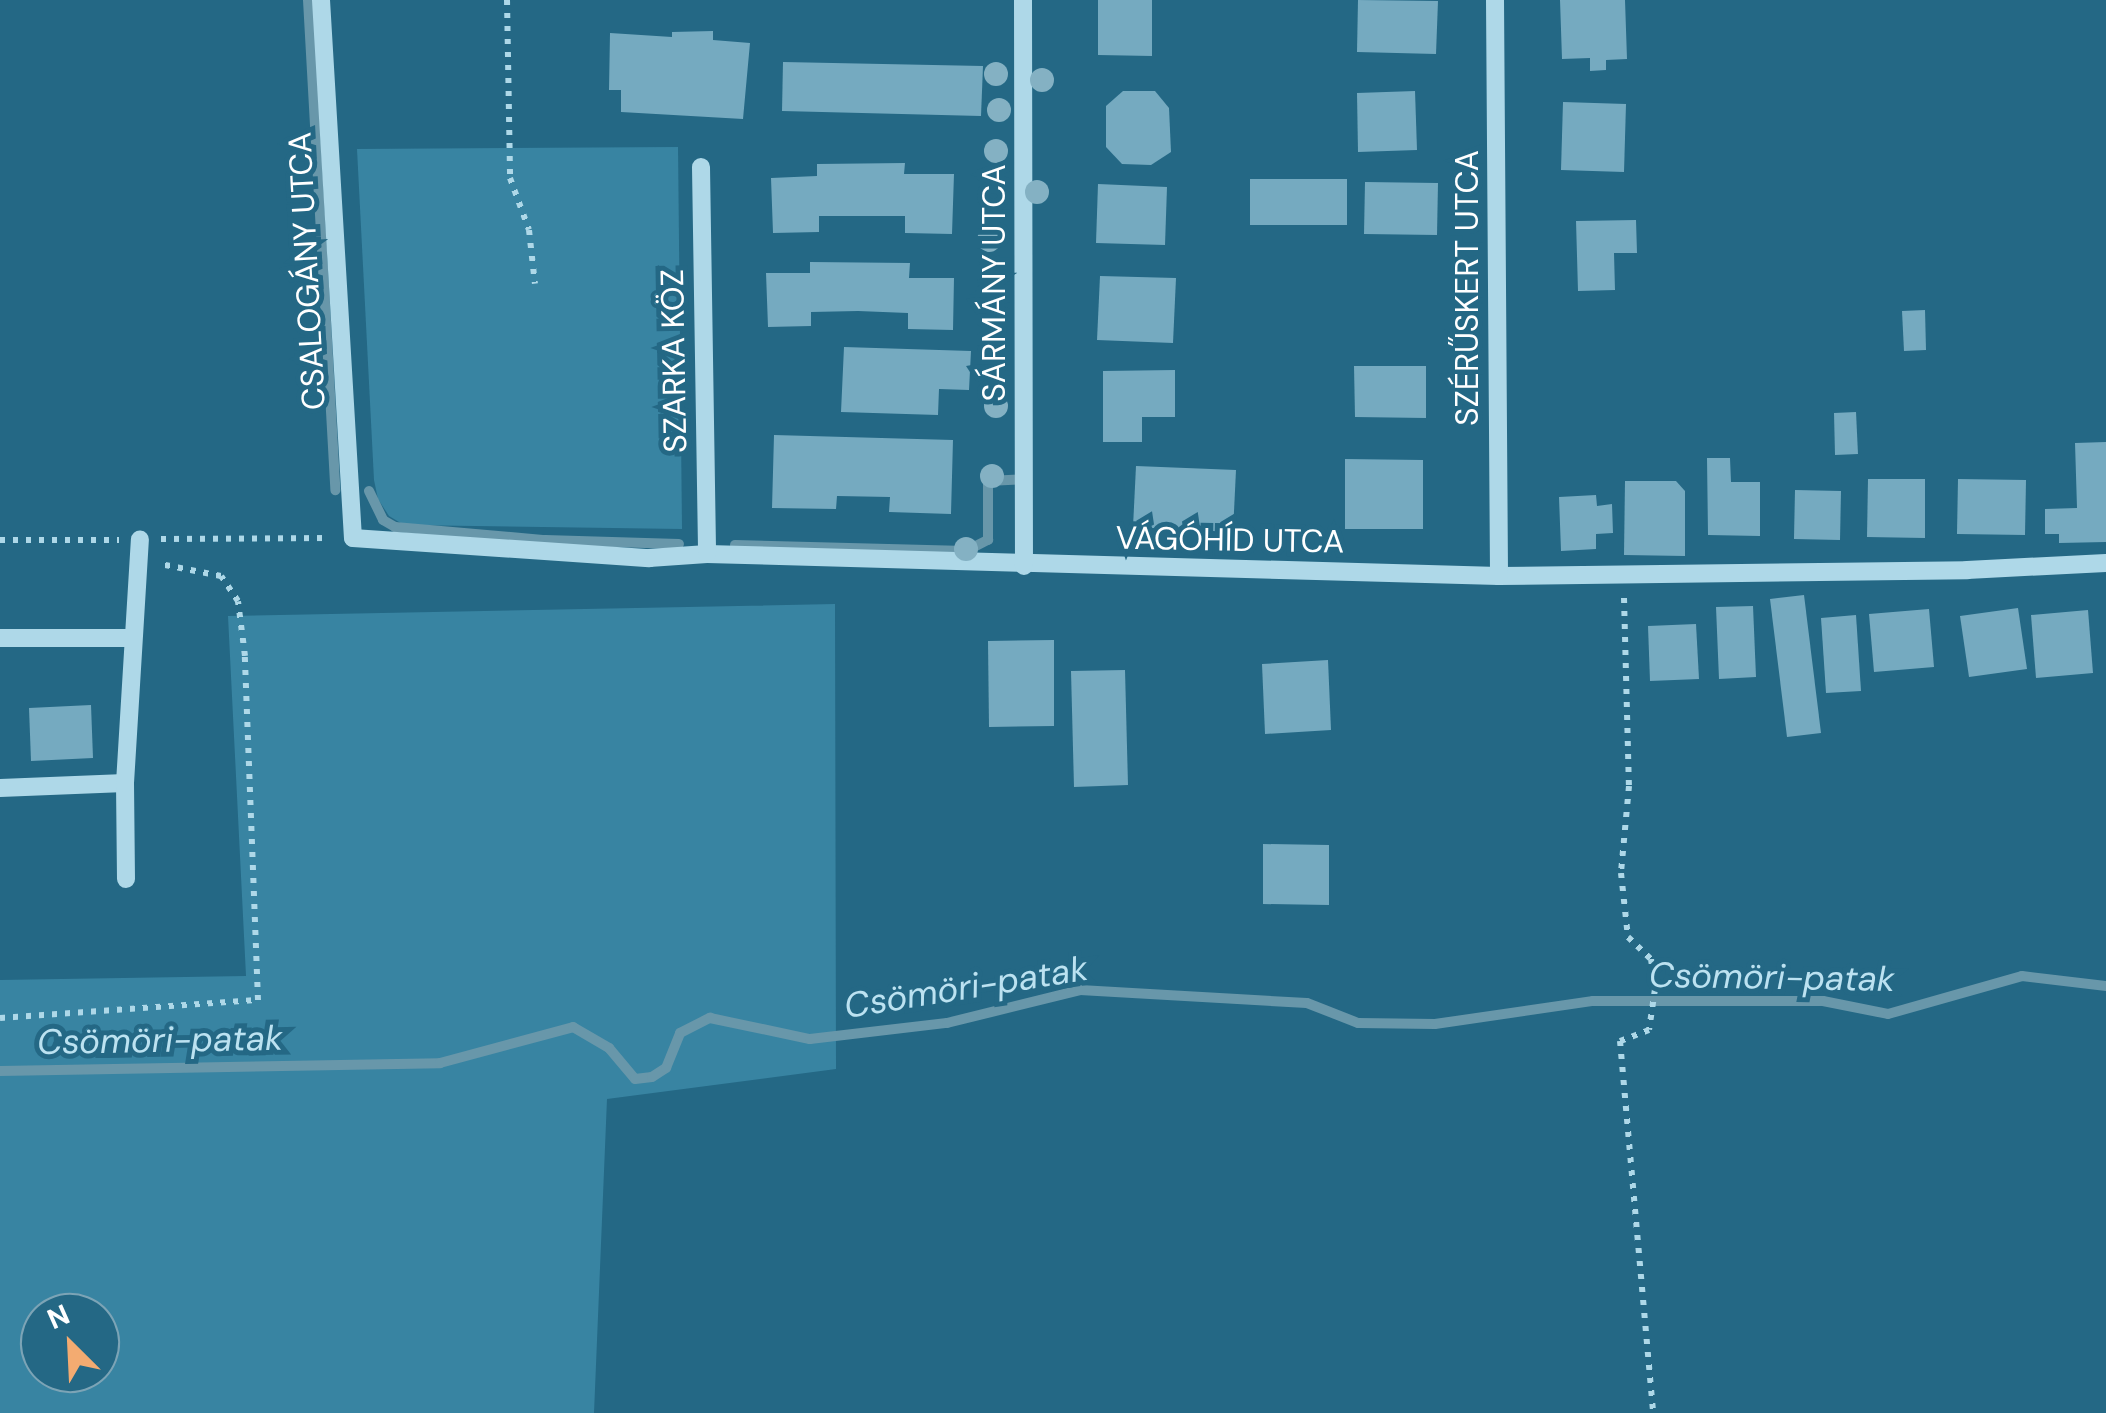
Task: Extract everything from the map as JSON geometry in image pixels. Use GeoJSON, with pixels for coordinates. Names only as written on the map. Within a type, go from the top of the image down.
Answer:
{"type":"FeatureCollection","features":[{"type":"Feature","properties":{"kind":"street","name":"CSALOGÁNY UTCA"},"geometry":{"type":"LineString","coordinates":[[321,0],[353,538]]}},
{"type":"Feature","properties":{"kind":"street","name":"SÁRMÁNY UTCA"},"geometry":{"type":"LineString","coordinates":[[1023,0],[1024,566]]}},
{"type":"Feature","properties":{"kind":"street","name":"SZÉRŰSKERT UTCA"},"geometry":{"type":"LineString","coordinates":[[1495,0],[1499,576]]}},
{"type":"Feature","properties":{"kind":"street","name":"SZARKA KÖZ"},"geometry":{"type":"LineString","coordinates":[[700,167],[707,554]]}},
{"type":"Feature","properties":{"kind":"street","name":"VÁGÓHÍD UTCA"},"geometry":{"type":"LineString","coordinates":[[353,538],[649,558],[707,554],[1024,566],[1499,576],[1967,570],[2106,563]]}},
{"type":"Feature","properties":{"kind":"street"},"geometry":{"type":"LineString","coordinates":[[126,879],[126,783],[140,540]]}},
{"type":"Feature","properties":{"kind":"street"},"geometry":{"type":"LineString","coordinates":[[0,638],[132,638]]}},
{"type":"Feature","properties":{"kind":"street"},"geometry":{"type":"LineString","coordinates":[[0,788],[126,783]]}},
{"type":"Feature","properties":{"kind":"path"},"geometry":{"type":"LineString","coordinates":[[507,0],[510,178],[529,230],[534,284]]}},
{"type":"Feature","properties":{"kind":"path"},"geometry":{"type":"LineString","coordinates":[[0,540],[353,538]]}},
{"type":"Feature","properties":{"kind":"path"},"geometry":{"type":"LineString","coordinates":[[0,1018],[258,1000],[246,656],[238,601],[221,576],[178,566],[139,563]]}},
{"type":"Feature","properties":{"kind":"path"},"geometry":{"type":"LineString","coordinates":[[1624,575],[1629,786],[1621,873],[1628,937],[1651,959],[1655,988],[1649,1030],[1620,1042],[1653,1413]]}},
{"type":"Feature","properties":{"kind":"shaded area"},"geometry":{"type":"Polygon","coordinates":[[[678,147],[682,529],[404,525],[389,516],[378,499],[374,480],[357,149],[678,147]]]}},
{"type":"Feature","properties":{"kind":"shaded area"},"geometry":{"type":"Polygon","coordinates":[[[835,604],[836,1069],[607,1099],[594,1413],[0,1413],[0,980],[246,976],[228,616],[835,604]]]}},
{"type":"Feature","properties":{"kind":"building"},"geometry":{"type":"Polygon","coordinates":[[[1098,0],[1152,0],[1152,56],[1098,55],[1098,0]]]}},
{"type":"Feature","properties":{"kind":"building"},"geometry":{"type":"Polygon","coordinates":[[[1358,0],[1438,1],[1436,54],[1357,52],[1358,0]]]}},
{"type":"Feature","properties":{"kind":"building"},"geometry":{"type":"Polygon","coordinates":[[[1560,0],[1625,0],[1627,59],[1606,60],[1606,70],[1590,71],[1590,58],[1562,59],[1560,0]]]}},
{"type":"Feature","properties":{"kind":"building"},"geometry":{"type":"Polygon","coordinates":[[[713,31],[713,40],[750,43],[743,119],[621,112],[621,90],[609,90],[610,33],[672,37],[672,32],[713,31]]]}},
{"type":"Feature","properties":{"kind":"building"},"geometry":{"type":"Polygon","coordinates":[[[783,62],[983,66],[981,116],[782,111],[783,62]]]}},
{"type":"Feature","properties":{"kind":"building"},"geometry":{"type":"Polygon","coordinates":[[[1123,91],[1155,91],[1169,108],[1171,152],[1151,165],[1122,164],[1106,147],[1106,106],[1123,91]]]}},
{"type":"Feature","properties":{"kind":"building"},"geometry":{"type":"Polygon","coordinates":[[[1415,91],[1417,150],[1358,152],[1357,93],[1415,91]]]}},
{"type":"Feature","properties":{"kind":"building"},"geometry":{"type":"Polygon","coordinates":[[[1563,102],[1626,104],[1624,172],[1561,170],[1563,102]]]}},
{"type":"Feature","properties":{"kind":"building"},"geometry":{"type":"Polygon","coordinates":[[[905,163],[904,174],[954,174],[952,234],[905,233],[905,216],[819,216],[819,232],[773,233],[771,178],[817,176],[817,164],[905,163]]]}},
{"type":"Feature","properties":{"kind":"building"},"geometry":{"type":"Polygon","coordinates":[[[1250,179],[1347,179],[1347,225],[1250,225],[1250,179]]]}},
{"type":"Feature","properties":{"kind":"building"},"geometry":{"type":"Polygon","coordinates":[[[1365,182],[1438,183],[1437,235],[1364,234],[1365,182]]]}},
{"type":"Feature","properties":{"kind":"building"},"geometry":{"type":"Polygon","coordinates":[[[1098,184],[1167,187],[1165,245],[1096,243],[1098,184]]]}},
{"type":"Feature","properties":{"kind":"building"},"geometry":{"type":"Polygon","coordinates":[[[1636,220],[1637,253],[1614,253],[1615,290],[1578,291],[1576,221],[1636,220]]]}},
{"type":"Feature","properties":{"kind":"building"},"geometry":{"type":"Polygon","coordinates":[[[810,262],[910,263],[909,278],[954,278],[953,330],[908,329],[908,313],[858,311],[811,312],[811,326],[768,327],[766,273],[810,273],[810,262]]]}},
{"type":"Feature","properties":{"kind":"building"},"geometry":{"type":"Polygon","coordinates":[[[1100,276],[1176,278],[1173,343],[1097,340],[1100,276]]]}},
{"type":"Feature","properties":{"kind":"building"},"geometry":{"type":"Polygon","coordinates":[[[1925,310],[1926,350],[1904,351],[1902,311],[1925,310]]]}},
{"type":"Feature","properties":{"kind":"building"},"geometry":{"type":"Polygon","coordinates":[[[844,347],[971,351],[969,390],[939,389],[938,415],[841,412],[844,347]]]}},
{"type":"Feature","properties":{"kind":"building"},"geometry":{"type":"Polygon","coordinates":[[[1354,366],[1426,366],[1426,418],[1355,417],[1354,366]]]}},
{"type":"Feature","properties":{"kind":"building"},"geometry":{"type":"Polygon","coordinates":[[[1175,370],[1175,417],[1142,417],[1142,442],[1103,442],[1103,371],[1175,370]]]}},
{"type":"Feature","properties":{"kind":"building"},"geometry":{"type":"Polygon","coordinates":[[[1856,412],[1858,454],[1835,455],[1834,413],[1856,412]]]}},
{"type":"Feature","properties":{"kind":"building"},"geometry":{"type":"Polygon","coordinates":[[[774,435],[953,440],[951,514],[889,512],[890,497],[837,496],[836,509],[772,508],[774,435]]]}},
{"type":"Feature","properties":{"kind":"building"},"geometry":{"type":"Polygon","coordinates":[[[2106,442],[2106,542],[2059,543],[2059,534],[2045,534],[2045,509],[2077,508],[2075,443],[2106,442]]]}},
{"type":"Feature","properties":{"kind":"building"},"geometry":{"type":"Polygon","coordinates":[[[1707,458],[1730,458],[1731,482],[1760,482],[1760,536],[1708,535],[1707,458]]]}},
{"type":"Feature","properties":{"kind":"building"},"geometry":{"type":"Polygon","coordinates":[[[1345,459],[1423,460],[1423,529],[1345,529],[1345,459]]]}},
{"type":"Feature","properties":{"kind":"building"},"geometry":{"type":"Polygon","coordinates":[[[1136,466],[1236,470],[1233,532],[1133,527],[1136,466]]]}},
{"type":"Feature","properties":{"kind":"building"},"geometry":{"type":"Polygon","coordinates":[[[1868,479],[1925,479],[1925,538],[1867,537],[1868,479]]]}},
{"type":"Feature","properties":{"kind":"building"},"geometry":{"type":"Polygon","coordinates":[[[1958,479],[2026,480],[2025,535],[1957,534],[1958,479]]]}},
{"type":"Feature","properties":{"kind":"building"},"geometry":{"type":"Polygon","coordinates":[[[1625,481],[1676,481],[1685,491],[1685,556],[1624,555],[1625,481]]]}},
{"type":"Feature","properties":{"kind":"building"},"geometry":{"type":"Polygon","coordinates":[[[1795,490],[1841,491],[1840,540],[1794,539],[1795,490]]]}},
{"type":"Feature","properties":{"kind":"building"},"geometry":{"type":"Polygon","coordinates":[[[1596,495],[1597,506],[1612,504],[1613,533],[1596,534],[1596,549],[1561,551],[1559,497],[1596,495]]]}},
{"type":"Feature","properties":{"kind":"building"},"geometry":{"type":"Polygon","coordinates":[[[1804,595],[1821,733],[1787,737],[1770,599],[1804,595]]]}},
{"type":"Feature","properties":{"kind":"building"},"geometry":{"type":"Polygon","coordinates":[[[1753,606],[1756,677],[1719,679],[1716,607],[1753,606]]]}},
{"type":"Feature","properties":{"kind":"building"},"geometry":{"type":"Polygon","coordinates":[[[2018,608],[2027,669],[1969,677],[1960,616],[2018,608]]]}},
{"type":"Feature","properties":{"kind":"building"},"geometry":{"type":"Polygon","coordinates":[[[1929,609],[1934,667],[1874,672],[1869,614],[1929,609]]]}},
{"type":"Feature","properties":{"kind":"building"},"geometry":{"type":"Polygon","coordinates":[[[2088,610],[2093,673],[2036,678],[2031,615],[2088,610]]]}},
{"type":"Feature","properties":{"kind":"building"},"geometry":{"type":"Polygon","coordinates":[[[1856,615],[1861,691],[1826,693],[1821,618],[1856,615]]]}},
{"type":"Feature","properties":{"kind":"building"},"geometry":{"type":"Polygon","coordinates":[[[1696,624],[1699,679],[1650,681],[1648,626],[1696,624]]]}},
{"type":"Feature","properties":{"kind":"building"},"geometry":{"type":"Polygon","coordinates":[[[1054,640],[1054,726],[989,727],[988,641],[1054,640]]]}},
{"type":"Feature","properties":{"kind":"building"},"geometry":{"type":"Polygon","coordinates":[[[1328,660],[1331,730],[1265,734],[1262,664],[1328,660]]]}},
{"type":"Feature","properties":{"kind":"building"},"geometry":{"type":"Polygon","coordinates":[[[1125,670],[1128,785],[1074,787],[1071,671],[1125,670]]]}},
{"type":"Feature","properties":{"kind":"building"},"geometry":{"type":"Polygon","coordinates":[[[91,705],[93,758],[31,761],[29,708],[91,705]]]}},
{"type":"Feature","properties":{"kind":"building"},"geometry":{"type":"Polygon","coordinates":[[[1263,844],[1329,845],[1329,905],[1263,904],[1263,844]]]}},
{"type":"Feature","properties":{"kind":"waterway"},"geometry":{"type":"LineString","coordinates":[[308,0],[335,490]]}},
{"type":"Feature","properties":{"kind":"waterway"},"geometry":{"type":"LineString","coordinates":[[735,545],[966,551],[988,540],[988,481],[1025,479]]}},
{"type":"Feature","properties":{"kind":"waterway"},"geometry":{"type":"LineString","coordinates":[[369,491],[383,520],[395,527],[545,540],[679,544]]}},
{"type":"Feature","properties":{"kind":"waterway","name":"Csömöri-patak"},"geometry":{"type":"LineString","coordinates":[[0,1071],[440,1063],[573,1027],[609,1048],[635,1079],[652,1077],[666,1068],[680,1033],[710,1018],[810,1039],[947,1023],[1080,990],[1307,1003],[1358,1023],[1435,1024],[1593,1001],[1823,1001],[1888,1014],[2022,976],[2106,986]]}}]}
